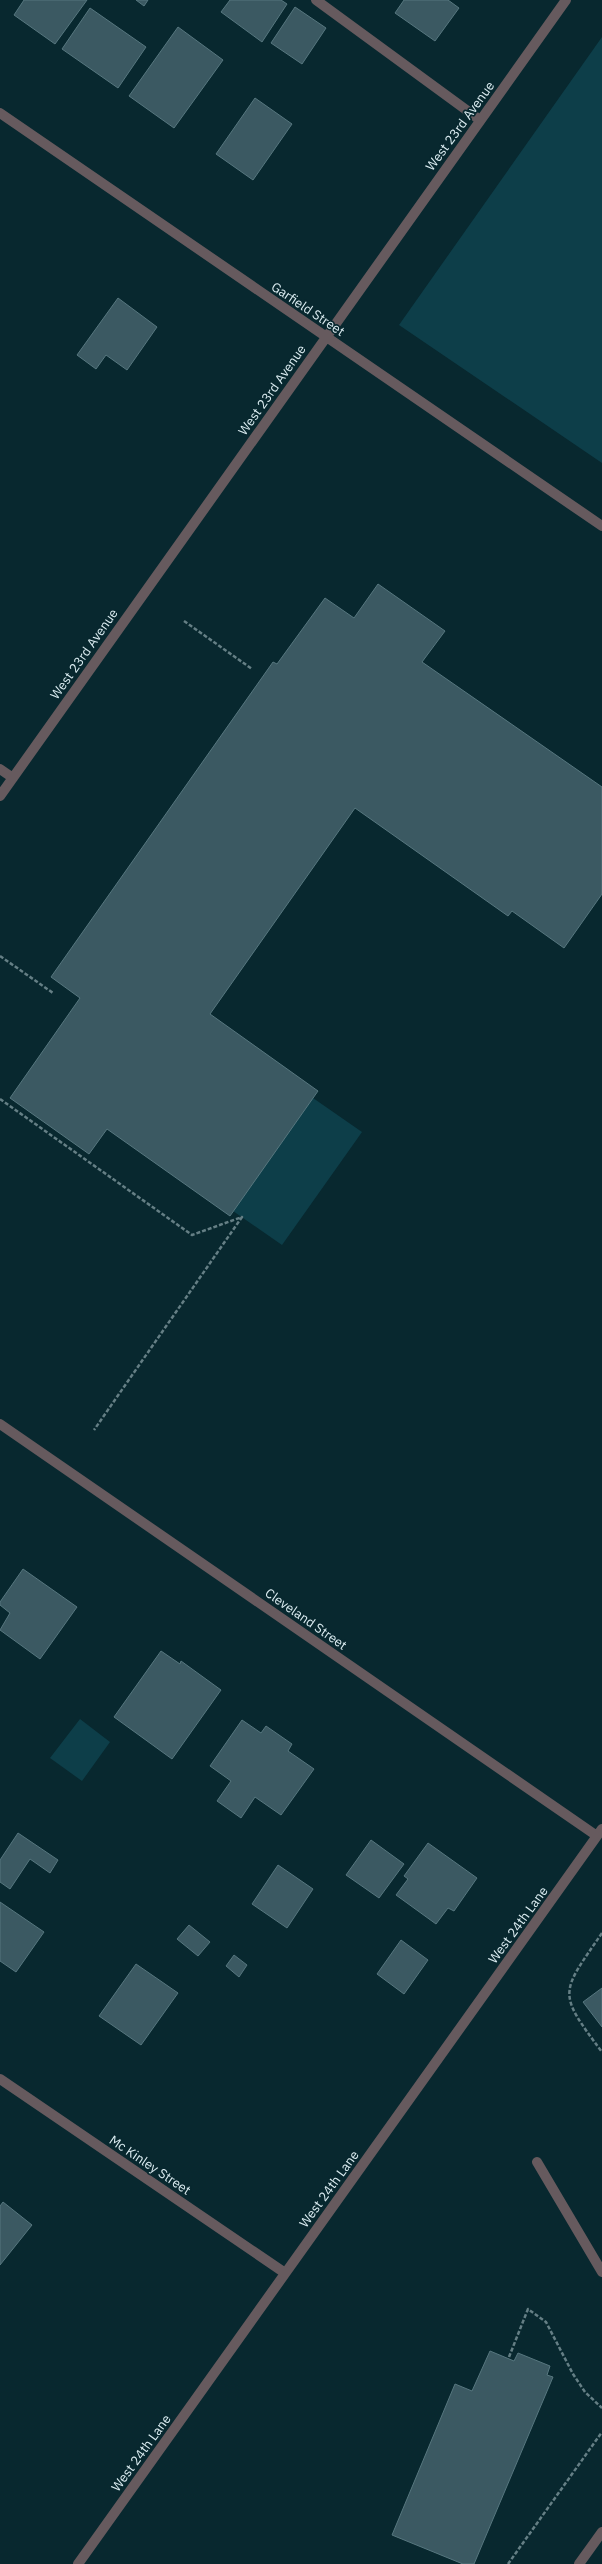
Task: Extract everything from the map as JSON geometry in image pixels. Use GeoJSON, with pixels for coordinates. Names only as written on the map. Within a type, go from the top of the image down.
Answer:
{"type":"FeatureCollection","features":[{"type":"Feature","properties":{"kind":"street"},"geometry":{"type":"LineString","coordinates":[[316,0],[480,120]]}},
{"type":"Feature","properties":{"kind":"street","name":"West 23rd Avenue"},"geometry":{"type":"LineString","coordinates":[[0,796],[325,336],[566,0]]}},
{"type":"Feature","properties":{"kind":"street","name":"Garfield Street"},"geometry":{"type":"LineString","coordinates":[[0,113],[602,526]]}},
{"type":"Feature","properties":{"kind":"street"},"geometry":{"type":"LineString","coordinates":[[0,769],[13,778]]}},
{"type":"Feature","properties":{"kind":"street","name":"Cleveland Street"},"geometry":{"type":"LineString","coordinates":[[0,1424],[600,1833]]}},
{"type":"Feature","properties":{"kind":"street","name":"West 24th Lane"},"geometry":{"type":"LineString","coordinates":[[78,2564],[600,1833]]}},
{"type":"Feature","properties":{"kind":"street","name":"Mc Kinley Street"},"geometry":{"type":"LineString","coordinates":[[0,2079],[285,2273]]}},
{"type":"Feature","properties":{"kind":"street"},"geometry":{"type":"LineString","coordinates":[[537,2162],[602,2272]]}},
{"type":"Feature","properties":{"kind":"street"},"geometry":{"type":"LineString","coordinates":[[579,2564],[602,2532]]}},
{"type":"Feature","properties":{"kind":"path"},"geometry":{"type":"LineString","coordinates":[[184,621],[252,669]]}},
{"type":"Feature","properties":{"kind":"path"},"geometry":{"type":"LineString","coordinates":[[0,956],[53,993]]}},
{"type":"Feature","properties":{"kind":"path"},"geometry":{"type":"LineString","coordinates":[[0,1099],[192,1235],[242,1217],[94,1430]]}},
{"type":"Feature","properties":{"kind":"path"},"geometry":{"type":"LineString","coordinates":[[602,1933],[571,1980],[569,1991],[570,2005],[575,2016],[602,2052]]}},
{"type":"Feature","properties":{"kind":"path"},"geometry":{"type":"LineString","coordinates":[[509,2357],[528,2309],[546,2322],[573,2374],[585,2392],[602,2408]]}},
{"type":"Feature","properties":{"kind":"path"},"geometry":{"type":"LineString","coordinates":[[508,2564],[602,2432]]}},
{"type":"Feature","properties":{"kind":"shaded area"},"geometry":{"type":"Polygon","coordinates":[[[602,37],[602,463],[399,325],[602,37]]]}},
{"type":"Feature","properties":{"kind":"shaded area"},"geometry":{"type":"Polygon","coordinates":[[[313,1098],[362,1132],[282,1245],[233,1211],[313,1098]]]}},
{"type":"Feature","properties":{"kind":"shaded area"},"geometry":{"type":"Polygon","coordinates":[[[80,1719],[110,1742],[82,1781],[50,1758],[80,1719]]]}},
{"type":"Feature","properties":{"kind":"building"},"geometry":{"type":"Polygon","coordinates":[[[24,0],[87,0],[55,44],[14,15],[24,0]]]}},
{"type":"Feature","properties":{"kind":"building"},"geometry":{"type":"Polygon","coordinates":[[[136,0],[148,0],[144,6],[136,0]]]}},
{"type":"Feature","properties":{"kind":"building"},"geometry":{"type":"Polygon","coordinates":[[[230,0],[281,0],[287,4],[262,42],[221,12],[230,0]]]}},
{"type":"Feature","properties":{"kind":"building"},"geometry":{"type":"Polygon","coordinates":[[[404,0],[448,0],[459,8],[435,41],[395,13],[404,0]]]}},
{"type":"Feature","properties":{"kind":"building"},"geometry":{"type":"Polygon","coordinates":[[[295,7],[326,28],[302,64],[271,43],[295,7]]]}},
{"type":"Feature","properties":{"kind":"building"},"geometry":{"type":"Polygon","coordinates":[[[90,8],[146,47],[118,88],[62,49],[90,8]]]}},
{"type":"Feature","properties":{"kind":"building"},"geometry":{"type":"Polygon","coordinates":[[[178,27],[223,60],[174,128],[129,96],[178,27]]]}},
{"type":"Feature","properties":{"kind":"building"},"geometry":{"type":"Polygon","coordinates":[[[255,98],[292,124],[253,180],[216,154],[255,98]]]}},
{"type":"Feature","properties":{"kind":"building"},"geometry":{"type":"Polygon","coordinates":[[[118,298],[157,327],[127,370],[106,355],[96,369],[77,355],[118,298]]]}},
{"type":"Feature","properties":{"kind":"building"},"geometry":{"type":"Polygon","coordinates":[[[378,584],[445,631],[422,662],[602,787],[602,894],[564,948],[512,911],[508,916],[355,808],[210,1014],[318,1091],[230,1216],[107,1129],[89,1154],[10,1098],[80,998],[51,977],[273,662],[277,664],[325,598],[354,618],[378,584]]]}},
{"type":"Feature","properties":{"kind":"building"},"geometry":{"type":"Polygon","coordinates":[[[23,1569],[77,1607],[40,1659],[0,1630],[10,1613],[0,1605],[0,1602],[23,1569]]]}},
{"type":"Feature","properties":{"kind":"building"},"geometry":{"type":"Polygon","coordinates":[[[161,1651],[180,1664],[181,1661],[221,1690],[172,1759],[114,1717],[161,1651]]]}},
{"type":"Feature","properties":{"kind":"building"},"geometry":{"type":"Polygon","coordinates":[[[242,1720],[261,1733],[266,1726],[292,1744],[288,1751],[314,1769],[281,1815],[255,1797],[241,1818],[217,1801],[231,1781],[210,1766],[242,1720]]]}},
{"type":"Feature","properties":{"kind":"building"},"geometry":{"type":"Polygon","coordinates":[[[18,1833],[58,1860],[50,1873],[30,1859],[10,1889],[0,1882],[0,1860],[18,1833]]]}},
{"type":"Feature","properties":{"kind":"building"},"geometry":{"type":"Polygon","coordinates":[[[371,1840],[404,1864],[379,1898],[346,1875],[371,1840]]]}},
{"type":"Feature","properties":{"kind":"building"},"geometry":{"type":"Polygon","coordinates":[[[428,1843],[477,1878],[454,1911],[448,1908],[436,1924],[396,1895],[408,1879],[404,1876],[428,1843]]]}},
{"type":"Feature","properties":{"kind":"building"},"geometry":{"type":"Polygon","coordinates":[[[278,1865],[313,1889],[287,1928],[252,1904],[278,1865]]]}},
{"type":"Feature","properties":{"kind":"building"},"geometry":{"type":"Polygon","coordinates":[[[0,1902],[44,1932],[16,1972],[0,1961],[0,1902]]]}},
{"type":"Feature","properties":{"kind":"building"},"geometry":{"type":"Polygon","coordinates":[[[189,1925],[210,1942],[198,1956],[177,1939],[189,1925]]]}},
{"type":"Feature","properties":{"kind":"building"},"geometry":{"type":"Polygon","coordinates":[[[401,1940],[428,1960],[404,1994],[377,1974],[401,1940]]]}},
{"type":"Feature","properties":{"kind":"building"},"geometry":{"type":"Polygon","coordinates":[[[234,1955],[247,1965],[239,1977],[226,1966],[234,1955]]]}},
{"type":"Feature","properties":{"kind":"building"},"geometry":{"type":"Polygon","coordinates":[[[136,1964],[178,1993],[141,2045],[99,2016],[136,1964]]]}},
{"type":"Feature","properties":{"kind":"building"},"geometry":{"type":"Polygon","coordinates":[[[602,1988],[602,2027],[583,2002],[602,1988]]]}},
{"type":"Feature","properties":{"kind":"building"},"geometry":{"type":"Polygon","coordinates":[[[3,2202],[32,2225],[0,2265],[0,2206],[3,2202]]]}},
{"type":"Feature","properties":{"kind":"building"},"geometry":{"type":"Polygon","coordinates":[[[490,2351],[514,2361],[518,2353],[550,2366],[547,2375],[553,2377],[474,2564],[463,2564],[392,2535],[455,2384],[472,2391],[490,2351]]]}}]}
